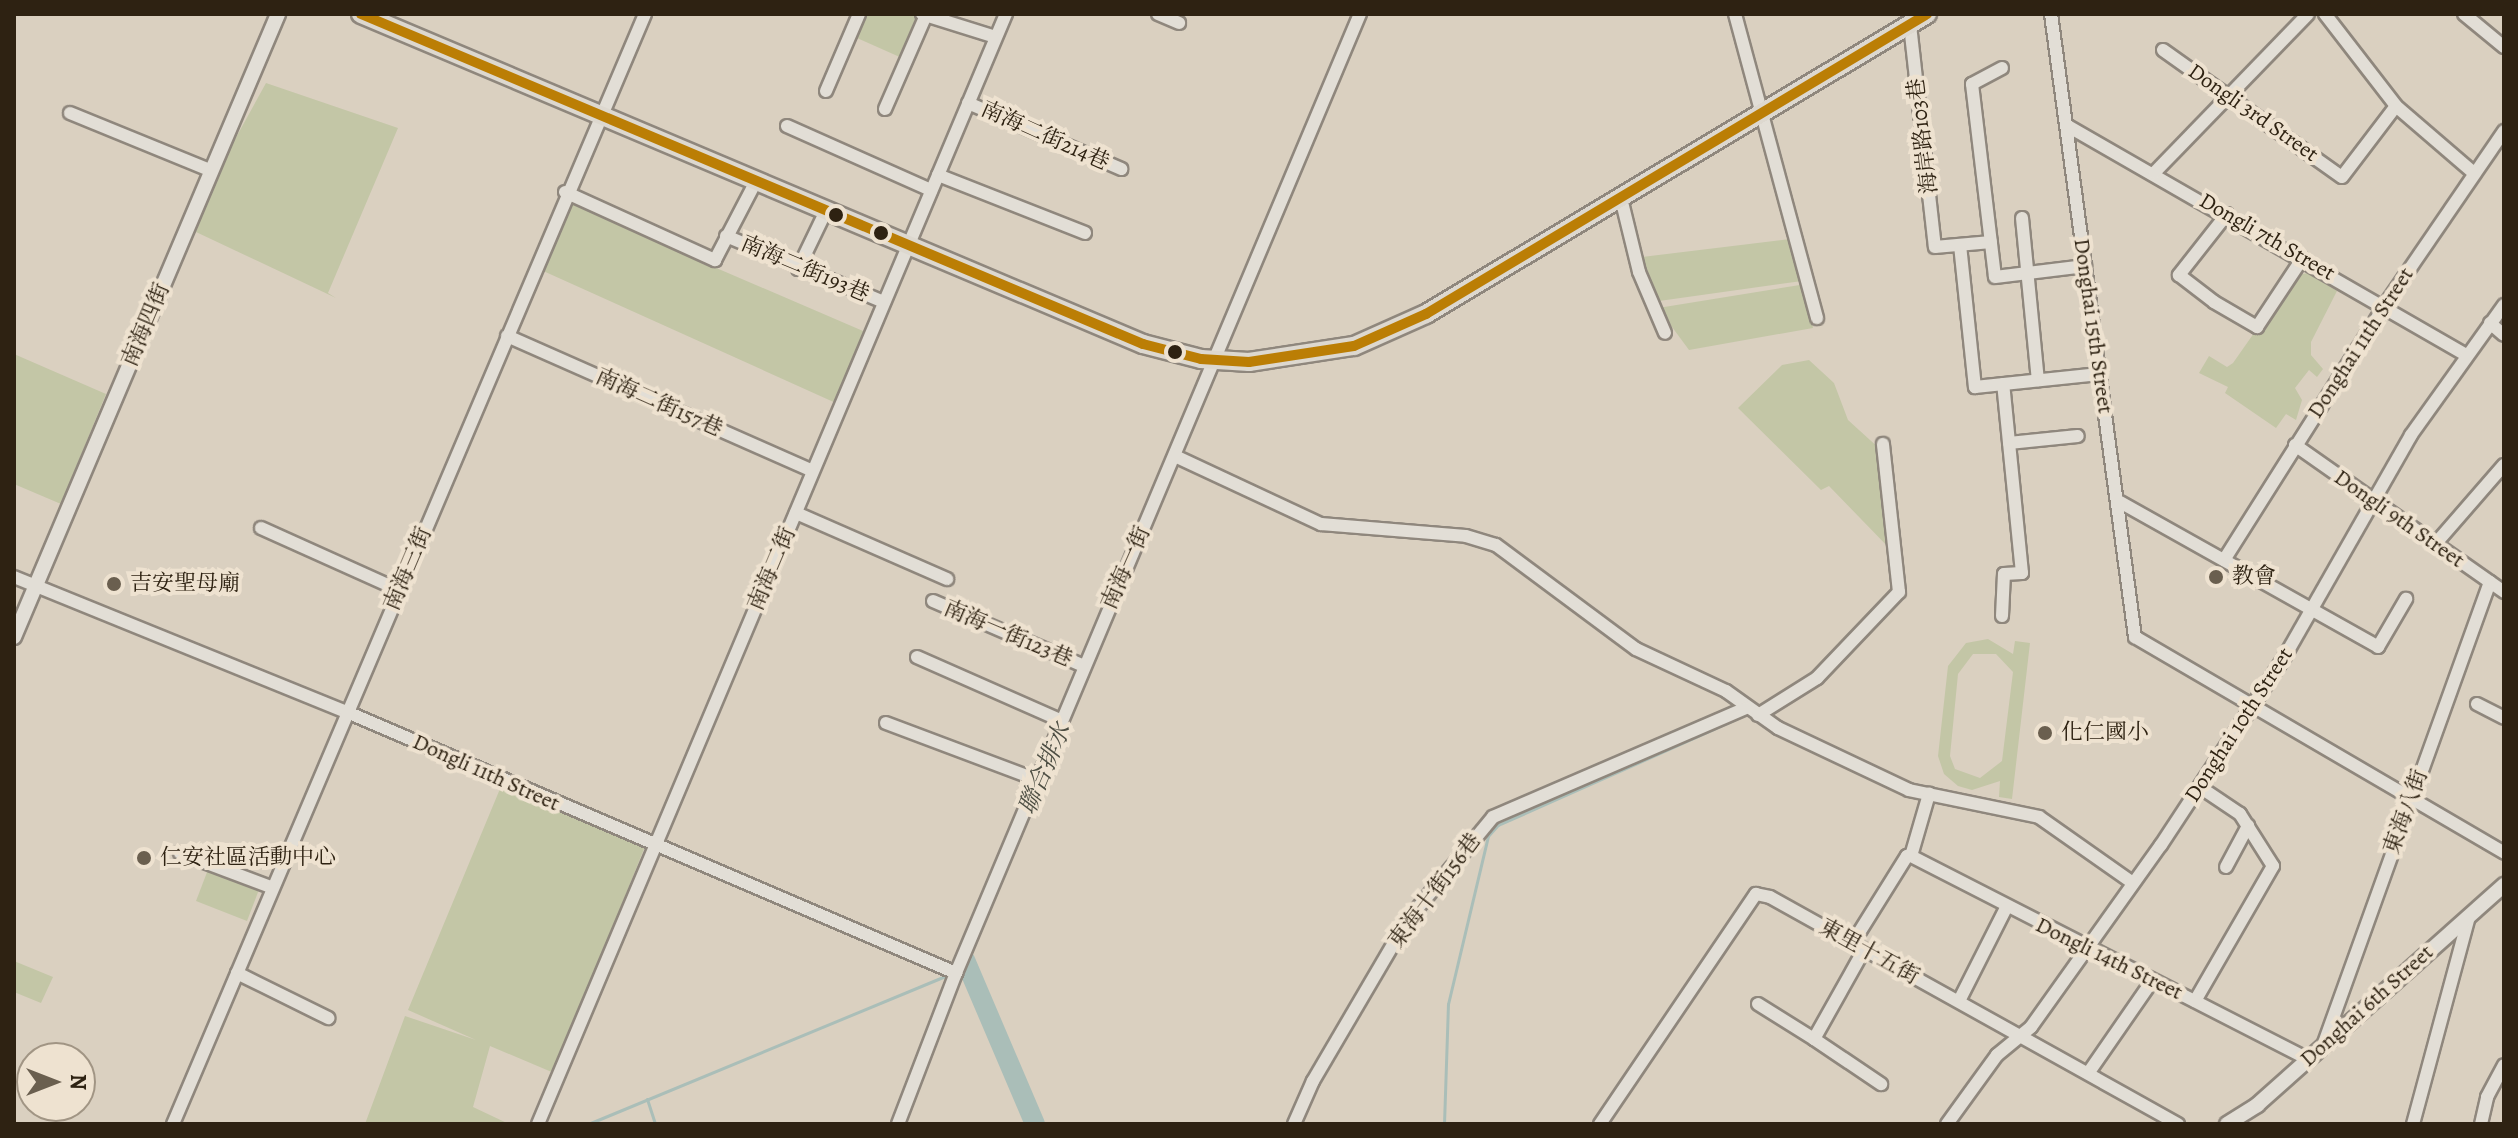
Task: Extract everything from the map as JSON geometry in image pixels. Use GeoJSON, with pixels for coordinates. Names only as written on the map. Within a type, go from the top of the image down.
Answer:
{"type":"FeatureCollection","features":[{"type":"Feature","properties":{"kind":"main road"},"geometry":{"type":"LineString","coordinates":[[361,14],[825,213],[1143,344],[1218,359],[1310,357],[1389,333],[1927,14]]}},
{"type":"Feature","properties":{"kind":"street","name":"南海四街"},"geometry":{"type":"LineString","coordinates":[[14,637],[278,14]]}},
{"type":"Feature","properties":{"kind":"street","name":"南海三街"},"geometry":{"type":"LineString","coordinates":[[173,1124],[565,192],[645,14]]}},
{"type":"Feature","properties":{"kind":"street"},"geometry":{"type":"LineString","coordinates":[[826,91],[859,14]]}},
{"type":"Feature","properties":{"kind":"street","name":"南海二街"},"geometry":{"type":"LineString","coordinates":[[538,1124],[796,513],[811,470],[1006,14]]}},
{"type":"Feature","properties":{"kind":"street"},"geometry":{"type":"LineString","coordinates":[[1158,14],[1179,23]]}},
{"type":"Feature","properties":{"kind":"street","name":"南海一街"},"geometry":{"type":"LineString","coordinates":[[898,1124],[956,973],[1084,666],[1218,359],[1360,14]]}},
{"type":"Feature","properties":{"kind":"street"},"geometry":{"type":"LineString","coordinates":[[1735,14],[1817,318]]}},
{"type":"Feature","properties":{"kind":"street","name":"Donghai 15th Street"},"geometry":{"type":"LineString","coordinates":[[2051,14],[2099,374],[2120,502],[2135,637],[2252,709]]}},
{"type":"Feature","properties":{"kind":"street"},"geometry":{"type":"LineString","coordinates":[[2154,173],[2227,92],[2308,14]]}},
{"type":"Feature","properties":{"kind":"street"},"geometry":{"type":"LineString","coordinates":[[2325,14],[2396,106],[2474,173]]}},
{"type":"Feature","properties":{"kind":"street"},"geometry":{"type":"LineString","coordinates":[[2464,14],[2504,47]]}},
{"type":"Feature","properties":{"kind":"street"},"geometry":{"type":"LineString","coordinates":[[885,109],[924,15],[996,37]]}},
{"type":"Feature","properties":{"kind":"street","name":"海岸路103巷"},"geometry":{"type":"LineString","coordinates":[[1910,25],[1935,247],[1960,245]]}},
{"type":"Feature","properties":{"kind":"street","name":"Dongli 3rd Street"},"geometry":{"type":"LineString","coordinates":[[2163,50],[2227,92],[2342,177],[2396,106]]}},
{"type":"Feature","properties":{"kind":"street"},"geometry":{"type":"LineString","coordinates":[[2002,68],[1972,84],[1995,277],[2085,266]]}},
{"type":"Feature","properties":{"kind":"street","name":"南海二街214巷"},"geometry":{"type":"LineString","coordinates":[[968,103],[1121,169]]}},
{"type":"Feature","properties":{"kind":"street"},"geometry":{"type":"LineString","coordinates":[[70,113],[212,171]]}},
{"type":"Feature","properties":{"kind":"street","name":"Dongli 7th Street"},"geometry":{"type":"LineString","coordinates":[[2066,125],[2227,214],[2466,355]]}},
{"type":"Feature","properties":{"kind":"street"},"geometry":{"type":"LineString","coordinates":[[787,126],[931,190]]}},
{"type":"Feature","properties":{"kind":"street","name":"Donghai 11th Street"},"geometry":{"type":"LineString","coordinates":[[2224,560],[2385,305],[2504,131]]}},
{"type":"Feature","properties":{"kind":"street"},"geometry":{"type":"LineString","coordinates":[[938,175],[1085,233]]}},
{"type":"Feature","properties":{"kind":"street"},"geometry":{"type":"LineString","coordinates":[[565,192],[715,260],[755,183]]}},
{"type":"Feature","properties":{"kind":"street"},"geometry":{"type":"LineString","coordinates":[[1621,198],[1639,272],[1665,333]]}},
{"type":"Feature","properties":{"kind":"street"},"geometry":{"type":"LineString","coordinates":[[798,269],[825,213]]}},
{"type":"Feature","properties":{"kind":"street"},"geometry":{"type":"LineString","coordinates":[[2227,214],[2179,275],[2257,327],[2302,259]]}},
{"type":"Feature","properties":{"kind":"street"},"geometry":{"type":"LineString","coordinates":[[2022,218],[2038,380]]}},
{"type":"Feature","properties":{"kind":"street","name":"南海二街193巷"},"geometry":{"type":"LineString","coordinates":[[726,236],[798,269],[884,302]]}},
{"type":"Feature","properties":{"kind":"street"},"geometry":{"type":"LineString","coordinates":[[1991,242],[1960,245],[1975,387],[2099,374]]}},
{"type":"Feature","properties":{"kind":"street","name":"Donghai 10th Street"},"geometry":{"type":"LineString","coordinates":[[1947,1124],[1997,1055],[2021,1036],[2087,949],[2200,787],[2311,612],[2372,502],[2466,355],[2504,305]]}},
{"type":"Feature","properties":{"kind":"street"},"geometry":{"type":"LineString","coordinates":[[2490,323],[2504,335]]}},
{"type":"Feature","properties":{"kind":"street","name":"南海二街157巷"},"geometry":{"type":"LineString","coordinates":[[507,336],[811,470]]}},
{"type":"Feature","properties":{"kind":"street"},"geometry":{"type":"LineString","coordinates":[[2002,616],[2004,574],[2022,573],[2003,384]]}},
{"type":"Feature","properties":{"kind":"street"},"geometry":{"type":"LineString","coordinates":[[2009,443],[2078,436]]}},
{"type":"Feature","properties":{"kind":"street","name":"東海十街156巷"},"geometry":{"type":"LineString","coordinates":[[1294,1124],[1313,1081],[1407,921],[1493,817],[1752,711],[1817,678],[1899,592],[1883,444]]}},
{"type":"Feature","properties":{"kind":"street","name":"Dongli 9th Street"},"geometry":{"type":"LineString","coordinates":[[2295,445],[2504,592]]}},
{"type":"Feature","properties":{"kind":"street"},"geometry":{"type":"LineString","coordinates":[[1175,456],[1321,524],[1466,536],[1496,545],[1636,649],[1696,675],[1752,711],[1858,770],[1929,794],[2039,817],[2133,883]]}},
{"type":"Feature","properties":{"kind":"street"},"geometry":{"type":"LineString","coordinates":[[2437,542],[2504,465]]}},
{"type":"Feature","properties":{"kind":"street"},"geometry":{"type":"LineString","coordinates":[[2120,502],[2378,647],[2406,599]]}},
{"type":"Feature","properties":{"kind":"street"},"geometry":{"type":"LineString","coordinates":[[796,513],[947,579]]}},
{"type":"Feature","properties":{"kind":"street"},"geometry":{"type":"LineString","coordinates":[[261,528],[399,590]]}},
{"type":"Feature","properties":{"kind":"street","name":"Dongli 11th Street"},"geometry":{"type":"LineString","coordinates":[[14,577],[347,712],[653,846],[956,973]]}},
{"type":"Feature","properties":{"kind":"street","name":"東海八街"},"geometry":{"type":"LineString","coordinates":[[2324,1043],[2490,582]]}},
{"type":"Feature","properties":{"kind":"street","name":"南海一街123巷"},"geometry":{"type":"LineString","coordinates":[[933,601],[1084,666]]}},
{"type":"Feature","properties":{"kind":"street"},"geometry":{"type":"LineString","coordinates":[[917,657],[1062,721]]}},
{"type":"Feature","properties":{"kind":"street"},"geometry":{"type":"LineString","coordinates":[[2477,704],[2504,718]]}},
{"type":"Feature","properties":{"kind":"street"},"geometry":{"type":"LineString","coordinates":[[2252,709],[2504,853]]}},
{"type":"Feature","properties":{"kind":"street"},"geometry":{"type":"LineString","coordinates":[[886,723],[1038,780]]}},
{"type":"Feature","properties":{"kind":"street"},"geometry":{"type":"LineString","coordinates":[[2195,1001],[2273,866],[2240,814],[2200,787]]}},
{"type":"Feature","properties":{"kind":"street"},"geometry":{"type":"LineString","coordinates":[[1852,944],[1907,856],[1911,856],[1929,794]]}},
{"type":"Feature","properties":{"kind":"street"},"geometry":{"type":"LineString","coordinates":[[2226,867],[2248,826]]}},
{"type":"Feature","properties":{"kind":"street"},"geometry":{"type":"LineString","coordinates":[[180,853],[273,888]]}},
{"type":"Feature","properties":{"kind":"street","name":"Dongli 14th Street"},"geometry":{"type":"LineString","coordinates":[[1911,856],[2006,908],[2308,1059]]}},
{"type":"Feature","properties":{"kind":"street","name":"Donghai 6th Street"},"geometry":{"type":"LineString","coordinates":[[2227,1124],[2257,1105],[2504,885]]}},
{"type":"Feature","properties":{"kind":"street","name":"東里十五街"},"geometry":{"type":"LineString","coordinates":[[1600,1124],[1751,897],[1770,897],[2178,1124]]}},
{"type":"Feature","properties":{"kind":"street"},"geometry":{"type":"LineString","coordinates":[[1959,1001],[2006,908]]}},
{"type":"Feature","properties":{"kind":"street"},"geometry":{"type":"LineString","coordinates":[[2413,1124],[2471,914]]}},
{"type":"Feature","properties":{"kind":"street"},"geometry":{"type":"LineString","coordinates":[[1814,1039],[1864,950]]}},
{"type":"Feature","properties":{"kind":"street"},"geometry":{"type":"LineString","coordinates":[[237,973],[328,1018]]}},
{"type":"Feature","properties":{"kind":"street"},"geometry":{"type":"LineString","coordinates":[[2089,1072],[2152,981]]}},
{"type":"Feature","properties":{"kind":"street"},"geometry":{"type":"LineString","coordinates":[[1758,1004],[1881,1084]]}},
{"type":"Feature","properties":{"kind":"street"},"geometry":{"type":"LineString","coordinates":[[2481,1124],[2502,1070]]}},
{"type":"Feature","properties":{"kind":"green space"},"geometry":{"type":"Polygon","coordinates":[[[867,14],[919,16],[902,58],[857,38],[867,14]]]}},
{"type":"Feature","properties":{"kind":"green space"},"geometry":{"type":"Polygon","coordinates":[[[266,83],[398,128],[328,293],[336,298],[196,232],[223,161],[266,83]]]}},
{"type":"Feature","properties":{"kind":"green space"},"geometry":{"type":"Polygon","coordinates":[[[573,196],[714,267],[870,334],[838,404],[541,270],[573,196]]]}},
{"type":"Feature","properties":{"kind":"green space"},"geometry":{"type":"Polygon","coordinates":[[[1790,239],[1802,281],[1659,301],[1642,257],[1790,239]]]}},
{"type":"Feature","properties":{"kind":"green space"},"geometry":{"type":"Polygon","coordinates":[[[2307,273],[2337,291],[2311,342],[2311,355],[2323,369],[2317,377],[2309,370],[2295,388],[2302,400],[2296,420],[2286,414],[2276,428],[2225,393],[2228,387],[2199,373],[2209,356],[2227,367],[2233,363],[2294,276],[2307,273]]]}},
{"type":"Feature","properties":{"kind":"green space"},"geometry":{"type":"Polygon","coordinates":[[[1806,284],[1813,328],[1689,350],[1658,308],[1806,284]]]}},
{"type":"Feature","properties":{"kind":"green space"},"geometry":{"type":"Polygon","coordinates":[[[14,354],[106,394],[61,504],[14,484],[14,354]]]}},
{"type":"Feature","properties":{"kind":"green space"},"geometry":{"type":"Polygon","coordinates":[[[1809,360],[1834,383],[1848,420],[1881,450],[1893,552],[1829,486],[1821,490],[1738,408],[1782,365],[1809,360]]]}},
{"type":"Feature","properties":{"kind":"green space"},"geometry":{"type":"Polygon","coordinates":[[[1988,639],[2013,654],[2015,641],[2030,643],[2012,799],[1999,797],[2000,781],[1972,790],[1958,786],[1944,774],[1938,756],[1948,666],[1966,643],[1988,639]],[[1973,654],[1958,674],[1950,756],[1955,769],[1980,778],[2002,761],[2013,672],[1996,654],[1973,654]]]}},
{"type":"Feature","properties":{"kind":"green space"},"geometry":{"type":"Polygon","coordinates":[[[502,784],[648,839],[554,1073],[490,1046],[473,1107],[509,1124],[365,1124],[405,1016],[476,1040],[408,1010],[502,784]]]}},
{"type":"Feature","properties":{"kind":"green space"},"geometry":{"type":"Polygon","coordinates":[[[209,867],[260,887],[247,921],[196,901],[209,867]]]}},
{"type":"Feature","properties":{"kind":"green space"},"geometry":{"type":"Polygon","coordinates":[[[14,961],[53,977],[41,1003],[14,992],[14,961]]]}},
{"type":"Feature","properties":{"kind":"waterway"},"geometry":{"type":"LineString","coordinates":[[1444,1124],[1448,1004],[1488,836],[1498,825],[1743,716]]}},
{"type":"Feature","properties":{"kind":"waterway","name":"聯合排水"},"geometry":{"type":"LineString","coordinates":[[965,960],[1035,1124]]}},
{"type":"Feature","properties":{"kind":"waterway"},"geometry":{"type":"LineString","coordinates":[[588,1124],[948,975]]}},
{"type":"Feature","properties":{"kind":"waterway"},"geometry":{"type":"LineString","coordinates":[[647,1099],[655,1124]]}},
{"type":"Feature","properties":{"kind":"transit line"},"geometry":{"type":"LineString","coordinates":[[361,14],[1143,344],[1201,359],[1249,362],[1354,346],[1426,314],[1927,14]]}},
{"type":"Feature","properties":{"kind":"place","name":"教會"},"geometry":{"type":"Point","coordinates":[2216,577]}},
{"type":"Feature","properties":{"kind":"place","name":"吉安聖母廟"},"geometry":{"type":"Point","coordinates":[114,584]}},
{"type":"Feature","properties":{"kind":"place","name":"化仁國小"},"geometry":{"type":"Point","coordinates":[2045,733]}},
{"type":"Feature","properties":{"kind":"place","name":"仁安社區活動中心"},"geometry":{"type":"Point","coordinates":[144,858]}}]}
